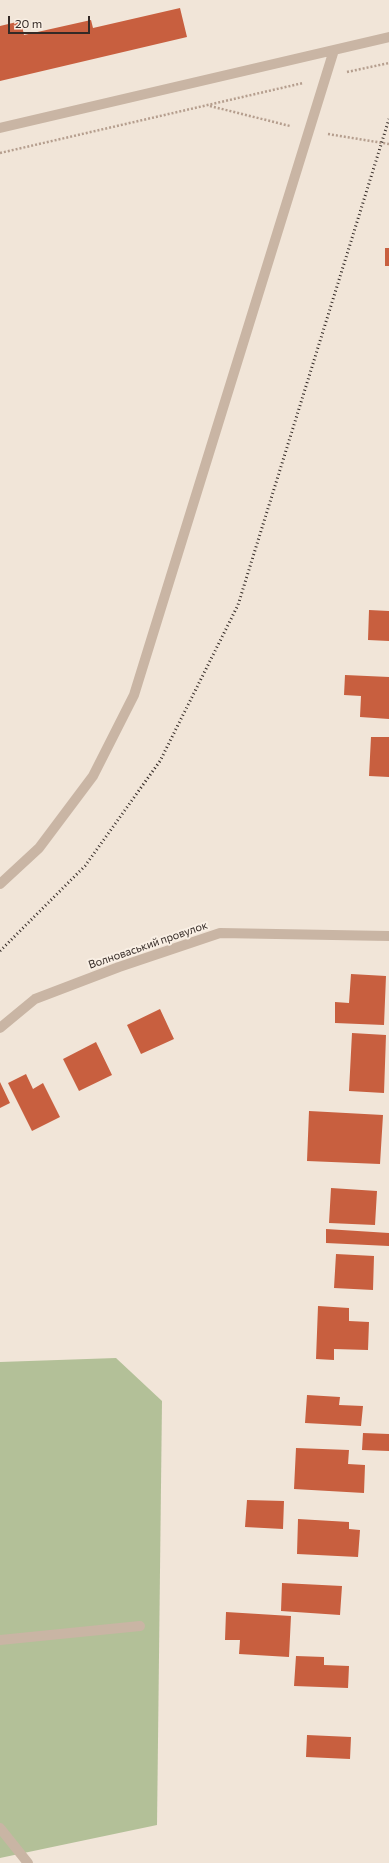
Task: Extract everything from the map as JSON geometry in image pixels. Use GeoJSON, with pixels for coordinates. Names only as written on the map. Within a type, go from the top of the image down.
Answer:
{"type":"FeatureCollection","features":[{"type":"Feature","properties":{"kind":"street"},"geometry":{"type":"LineString","coordinates":[[0,128],[389,37]]}},
{"type":"Feature","properties":{"kind":"street"},"geometry":{"type":"LineString","coordinates":[[0,884],[39,848],[93,776],[134,695],[334,50]]}},
{"type":"Feature","properties":{"kind":"street","name":"Волноваський провулок"},"geometry":{"type":"LineString","coordinates":[[0,1028],[35,999],[119,967],[220,933],[389,936]]}},
{"type":"Feature","properties":{"kind":"street"},"geometry":{"type":"LineString","coordinates":[[0,1640],[140,1626]]}},
{"type":"Feature","properties":{"kind":"street"},"geometry":{"type":"LineString","coordinates":[[0,1828],[28,1863]]}},
{"type":"Feature","properties":{"kind":"path"},"geometry":{"type":"LineString","coordinates":[[0,153],[389,63]]}},
{"type":"Feature","properties":{"kind":"path"},"geometry":{"type":"LineString","coordinates":[[208,105],[309,130],[389,144]]}},
{"type":"Feature","properties":{"kind":"green space"},"geometry":{"type":"Polygon","coordinates":[[[116,1358],[162,1401],[157,1825],[0,1858],[0,1362],[116,1358]]]}},
{"type":"Feature","properties":{"kind":"building"},"geometry":{"type":"Polygon","coordinates":[[[180,8],[187,37],[0,81],[0,26],[21,21],[24,35],[91,20],[93,28],[180,8]]]}},
{"type":"Feature","properties":{"kind":"building"},"geometry":{"type":"Polygon","coordinates":[[[385,248],[389,248],[389,266],[385,266],[385,248]]]}},
{"type":"Feature","properties":{"kind":"building"},"geometry":{"type":"Polygon","coordinates":[[[369,610],[389,611],[389,641],[368,640],[369,610]]]}},
{"type":"Feature","properties":{"kind":"building"},"geometry":{"type":"Polygon","coordinates":[[[345,675],[389,677],[389,719],[360,717],[361,696],[344,695],[345,675]]]}},
{"type":"Feature","properties":{"kind":"building"},"geometry":{"type":"Polygon","coordinates":[[[371,737],[389,737],[389,777],[369,776],[371,737]]]}},
{"type":"Feature","properties":{"kind":"building"},"geometry":{"type":"Polygon","coordinates":[[[351,974],[386,976],[384,1025],[335,1023],[335,1002],[349,1003],[351,974]]]}},
{"type":"Feature","properties":{"kind":"building"},"geometry":{"type":"Polygon","coordinates":[[[160,1009],[174,1039],[141,1054],[127,1025],[160,1009]]]}},
{"type":"Feature","properties":{"kind":"building"},"geometry":{"type":"Polygon","coordinates":[[[352,1033],[386,1035],[384,1093],[349,1091],[352,1033]]]}},
{"type":"Feature","properties":{"kind":"building"},"geometry":{"type":"Polygon","coordinates":[[[96,1042],[112,1075],[79,1091],[63,1059],[96,1042]]]}},
{"type":"Feature","properties":{"kind":"building"},"geometry":{"type":"Polygon","coordinates":[[[26,1074],[33,1089],[43,1083],[60,1117],[32,1131],[8,1083],[26,1074]]]}},
{"type":"Feature","properties":{"kind":"building"},"geometry":{"type":"Polygon","coordinates":[[[0,1082],[10,1103],[0,1108],[0,1082]]]}},
{"type":"Feature","properties":{"kind":"building"},"geometry":{"type":"Polygon","coordinates":[[[309,1111],[383,1115],[380,1164],[307,1161],[309,1111]]]}},
{"type":"Feature","properties":{"kind":"building"},"geometry":{"type":"Polygon","coordinates":[[[331,1188],[377,1191],[375,1225],[329,1223],[331,1188]]]}},
{"type":"Feature","properties":{"kind":"building"},"geometry":{"type":"Polygon","coordinates":[[[326,1229],[389,1233],[389,1246],[326,1243],[326,1229]]]}},
{"type":"Feature","properties":{"kind":"building"},"geometry":{"type":"Polygon","coordinates":[[[336,1254],[374,1256],[373,1290],[334,1288],[336,1254]]]}},
{"type":"Feature","properties":{"kind":"building"},"geometry":{"type":"Polygon","coordinates":[[[318,1306],[349,1308],[349,1321],[369,1322],[368,1350],[334,1349],[334,1360],[316,1359],[318,1306]]]}},
{"type":"Feature","properties":{"kind":"building"},"geometry":{"type":"Polygon","coordinates":[[[307,1395],[340,1397],[339,1405],[363,1406],[361,1426],[305,1423],[307,1395]]]}},
{"type":"Feature","properties":{"kind":"building"},"geometry":{"type":"Polygon","coordinates":[[[363,1433],[389,1434],[389,1451],[362,1450],[363,1433]]]}},
{"type":"Feature","properties":{"kind":"building"},"geometry":{"type":"Polygon","coordinates":[[[296,1448],[349,1450],[348,1464],[365,1465],[364,1493],[294,1489],[296,1448]]]}},
{"type":"Feature","properties":{"kind":"building"},"geometry":{"type":"Polygon","coordinates":[[[247,1500],[284,1501],[283,1529],[245,1527],[247,1500]]]}},
{"type":"Feature","properties":{"kind":"building"},"geometry":{"type":"Polygon","coordinates":[[[298,1519],[349,1522],[349,1529],[360,1530],[358,1557],[297,1554],[298,1519]]]}},
{"type":"Feature","properties":{"kind":"building"},"geometry":{"type":"Polygon","coordinates":[[[282,1583],[342,1586],[340,1615],[281,1611],[282,1583]]]}},
{"type":"Feature","properties":{"kind":"building"},"geometry":{"type":"Polygon","coordinates":[[[226,1612],[291,1616],[289,1657],[239,1654],[240,1640],[225,1640],[226,1612]]]}},
{"type":"Feature","properties":{"kind":"building"},"geometry":{"type":"Polygon","coordinates":[[[296,1656],[324,1657],[324,1665],[349,1666],[348,1688],[294,1686],[296,1656]]]}},
{"type":"Feature","properties":{"kind":"building"},"geometry":{"type":"Polygon","coordinates":[[[307,1735],[351,1737],[350,1759],[306,1757],[307,1735]]]}},
{"type":"Feature","properties":{"kind":"railway"},"geometry":{"type":"LineString","coordinates":[[0,951],[85,866],[160,761],[238,605],[389,119]]}}]}
